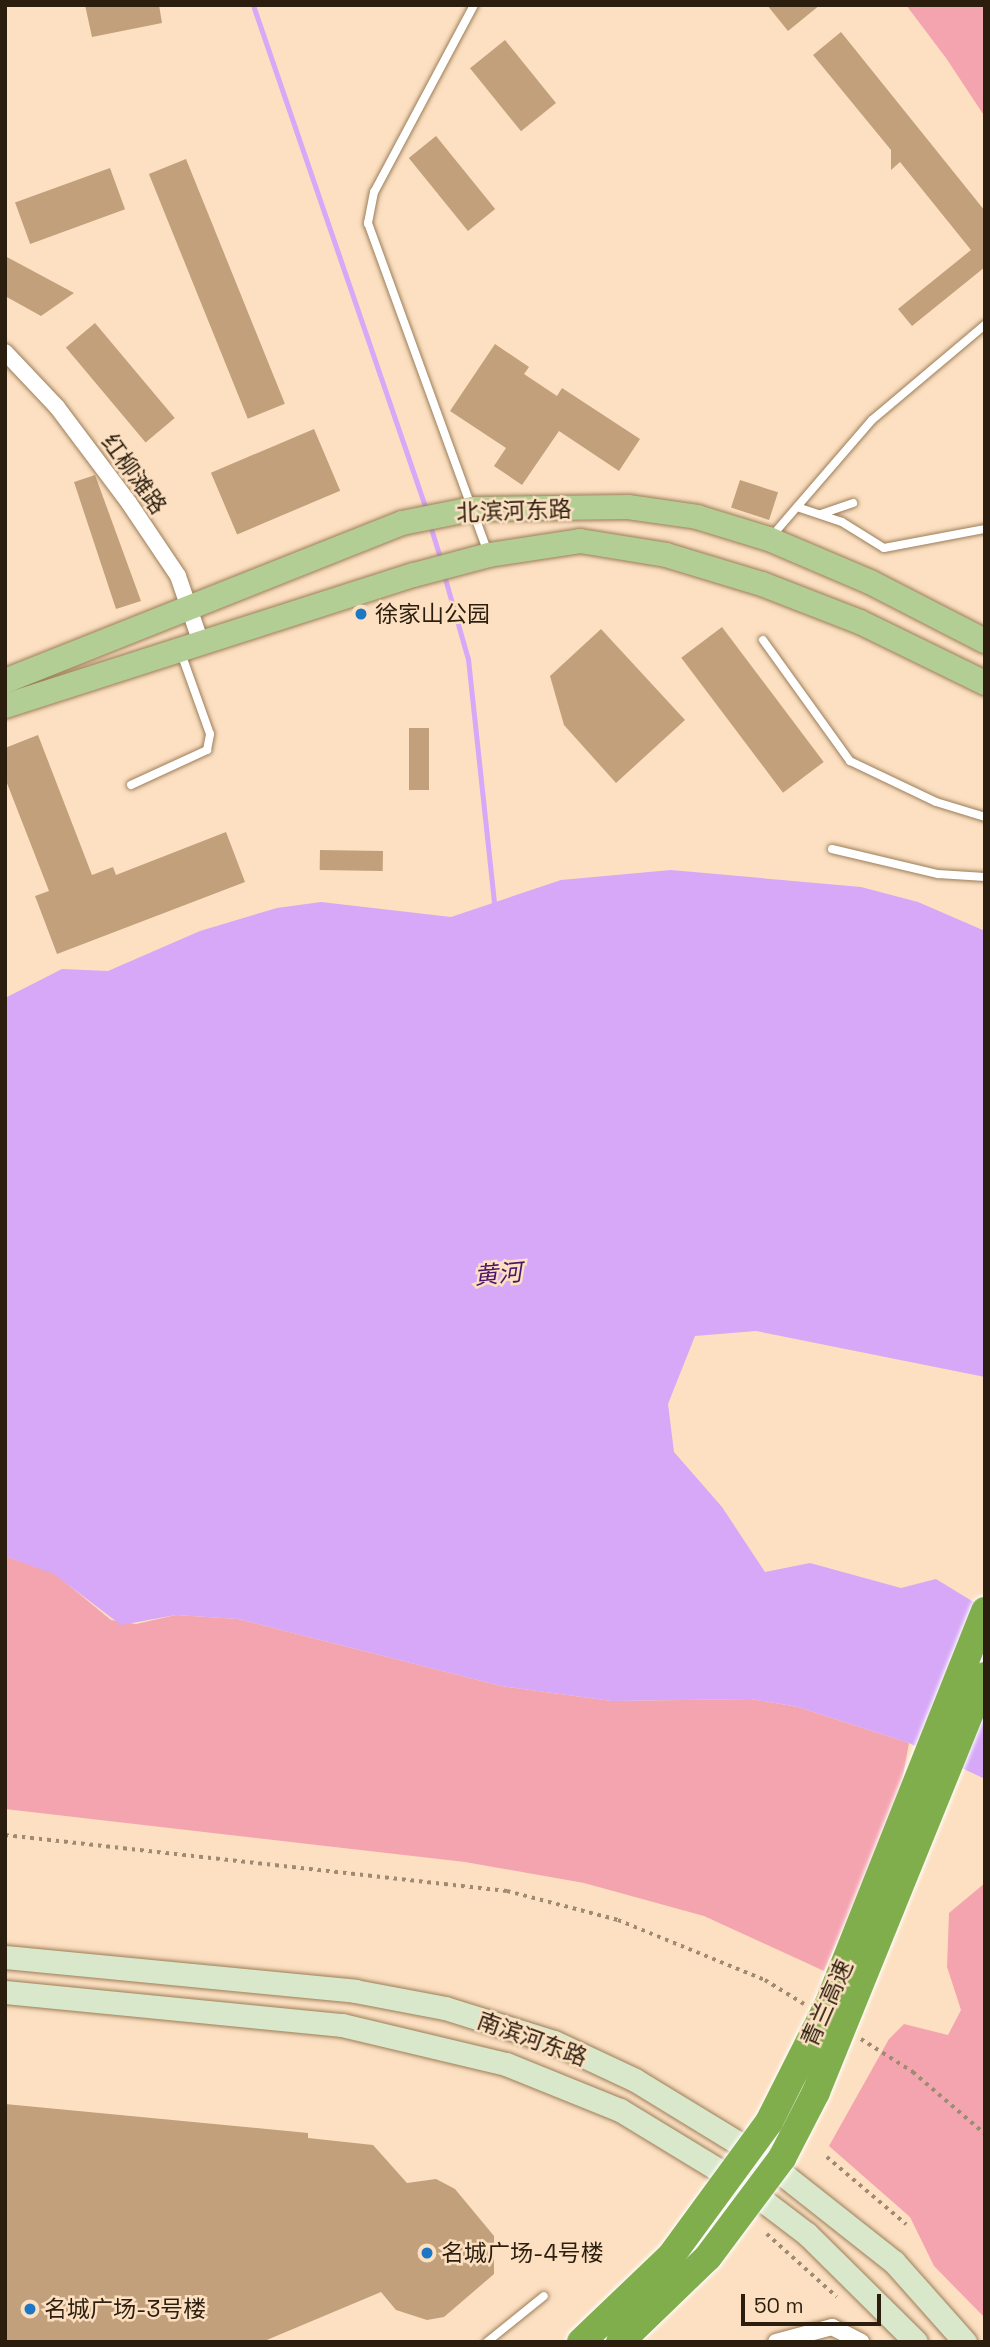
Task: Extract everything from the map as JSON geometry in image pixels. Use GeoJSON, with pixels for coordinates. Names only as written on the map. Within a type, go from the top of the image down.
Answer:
{"type":"FeatureCollection","features":[{"type":"Feature","properties":{"kind":"highway","name":"青兰高速"},"geometry":{"type":"LineString","coordinates":[[581,2342],[671,2256],[769,2122],[830,2003],[985,1611]]}},
{"type":"Feature","properties":{"kind":"highway","name":"青兰高速"},"geometry":{"type":"LineString","coordinates":[[620,2342],[708,2257],[782,2158],[816,2092],[985,1676]]}},
{"type":"Feature","properties":{"kind":"main road","name":"北滨河东路"},"geometry":{"type":"LineString","coordinates":[[5,681],[189,605],[402,523],[473,509],[628,507],[697,517],[769,539],[870,582],[985,641]]}},
{"type":"Feature","properties":{"kind":"main road","name":"北滨河东路"},"geometry":{"type":"LineString","coordinates":[[5,706],[190,643],[414,575],[489,555],[580,541],[666,555],[860,622],[985,683]]}},
{"type":"Feature","properties":{"kind":"main road","name":"南滨河东路"},"geometry":{"type":"LineString","coordinates":[[5,1956],[355,1991],[445,2008],[554,2042],[635,2080],[761,2157],[894,2262],[965,2342]]}},
{"type":"Feature","properties":{"kind":"main road","name":"南滨河东路"},"geometry":{"type":"LineString","coordinates":[[5,1992],[342,2025],[506,2064],[620,2110],[740,2183],[807,2234],[916,2342]]}},
{"type":"Feature","properties":{"kind":"street","name":"红柳滩路"},"geometry":{"type":"LineString","coordinates":[[5,352],[57,407],[129,503],[178,576],[189,605],[190,643]]}},
{"type":"Feature","properties":{"kind":"street"},"geometry":{"type":"LineString","coordinates":[[776,2342],[832,2327],[861,2342]]}},
{"type":"Feature","properties":{"kind":"lane"},"geometry":{"type":"LineString","coordinates":[[474,5],[374,192],[368,223],[489,555]]}},
{"type":"Feature","properties":{"kind":"lane"},"geometry":{"type":"LineString","coordinates":[[769,539],[872,421],[985,325]]}},
{"type":"Feature","properties":{"kind":"lane"},"geometry":{"type":"LineString","coordinates":[[821,514],[853,503]]}},
{"type":"Feature","properties":{"kind":"lane"},"geometry":{"type":"LineString","coordinates":[[797,507],[821,514],[884,548],[985,529]]}},
{"type":"Feature","properties":{"kind":"lane"},"geometry":{"type":"LineString","coordinates":[[763,640],[850,761],[936,803],[985,817]]}},
{"type":"Feature","properties":{"kind":"lane"},"geometry":{"type":"LineString","coordinates":[[131,785],[195,760],[210,742],[190,643]]}},
{"type":"Feature","properties":{"kind":"lane"},"geometry":{"type":"LineString","coordinates":[[832,849],[937,874],[985,877]]}},
{"type":"Feature","properties":{"kind":"lane"},"geometry":{"type":"LineString","coordinates":[[487,2342],[544,2296]]}},
{"type":"Feature","properties":{"kind":"path"},"geometry":{"type":"LineString","coordinates":[[5,1835],[507,1891],[618,1920],[765,1980],[810,2008]]}},
{"type":"Feature","properties":{"kind":"path"},"geometry":{"type":"LineString","coordinates":[[856,2036],[913,2072],[985,2134]]}},
{"type":"Feature","properties":{"kind":"path"},"geometry":{"type":"LineString","coordinates":[[827,2157],[906,2224]]}},
{"type":"Feature","properties":{"kind":"path"},"geometry":{"type":"LineString","coordinates":[[767,2234],[837,2297]]}},
{"type":"Feature","properties":{"kind":"shaded area"},"geometry":{"type":"Polygon","coordinates":[[[906,5],[985,5],[985,117],[946,58],[906,5]]]}},
{"type":"Feature","properties":{"kind":"shaded area"},"geometry":{"type":"Polygon","coordinates":[[[5,1556],[54,1573],[111,1620],[136,1624],[176,1615],[238,1619],[501,1686],[612,1701],[751,1699],[798,1707],[909,1743],[898,1803],[824,1971],[704,1916],[584,1883],[465,1862],[5,1809],[5,1556]]]}},
{"type":"Feature","properties":{"kind":"shaded area"},"geometry":{"type":"Polygon","coordinates":[[[985,1883],[985,2318],[934,2266],[910,2217],[829,2146],[889,2039],[904,2024],[948,2035],[961,2010],[947,1967],[949,1913],[985,1883]]]}},
{"type":"Feature","properties":{"kind":"water","name":"黄河"},"geometry":{"type":"Polygon","coordinates":[[[671,870],[861,887],[918,902],[985,931],[985,1377],[756,1331],[695,1336],[668,1404],[674,1452],[722,1507],[765,1572],[810,1563],[901,1588],[936,1579],[985,1609],[985,1779],[909,1743],[798,1707],[751,1699],[612,1701],[501,1686],[238,1619],[176,1615],[121,1625],[54,1574],[5,1556],[5,998],[62,969],[108,971],[200,931],[277,908],[321,902],[451,917],[561,880],[671,870]]]}},
{"type":"Feature","properties":{"kind":"building"},"geometry":{"type":"Polygon","coordinates":[[[85,5],[159,5],[162,23],[92,37],[85,5]]]}},
{"type":"Feature","properties":{"kind":"building"},"geometry":{"type":"Polygon","coordinates":[[[767,5],[820,5],[788,31],[767,5]]]}},
{"type":"Feature","properties":{"kind":"building"},"geometry":{"type":"Polygon","coordinates":[[[841,32],[985,211],[985,267],[912,326],[898,309],[971,250],[900,162],[891,170],[891,150],[813,55],[841,32]]]}},
{"type":"Feature","properties":{"kind":"building"},"geometry":{"type":"Polygon","coordinates":[[[505,40],[556,103],[521,131],[470,68],[505,40]]]}},
{"type":"Feature","properties":{"kind":"building"},"geometry":{"type":"Polygon","coordinates":[[[436,136],[495,209],[468,231],[409,158],[436,136]]]}},
{"type":"Feature","properties":{"kind":"building"},"geometry":{"type":"Polygon","coordinates":[[[186,159],[285,404],[248,419],[149,174],[186,159]]]}},
{"type":"Feature","properties":{"kind":"building"},"geometry":{"type":"Polygon","coordinates":[[[110,168],[125,209],[30,244],[15,203],[110,168]]]}},
{"type":"Feature","properties":{"kind":"building"},"geometry":{"type":"Polygon","coordinates":[[[5,256],[74,293],[41,316],[5,296],[5,256]]]}},
{"type":"Feature","properties":{"kind":"building"},"geometry":{"type":"Polygon","coordinates":[[[95,323],[175,418],[146,442],[66,347],[95,323]]]}},
{"type":"Feature","properties":{"kind":"building"},"geometry":{"type":"Polygon","coordinates":[[[495,344],[529,367],[524,374],[557,396],[562,388],[640,439],[619,471],[559,431],[522,485],[494,466],[506,448],[450,411],[495,344]]]}},
{"type":"Feature","properties":{"kind":"building"},"geometry":{"type":"Polygon","coordinates":[[[314,429],[340,491],[237,534],[211,473],[314,429]]]}},
{"type":"Feature","properties":{"kind":"building"},"geometry":{"type":"Polygon","coordinates":[[[95,475],[141,601],[116,609],[74,482],[95,475]]]}},
{"type":"Feature","properties":{"kind":"building"},"geometry":{"type":"Polygon","coordinates":[[[740,480],[778,492],[769,520],[731,508],[740,480]]]}},
{"type":"Feature","properties":{"kind":"building"},"geometry":{"type":"Polygon","coordinates":[[[722,627],[824,762],[783,793],[681,658],[722,627]]]}},
{"type":"Feature","properties":{"kind":"building"},"geometry":{"type":"Polygon","coordinates":[[[601,629],[685,720],[616,783],[564,725],[550,676],[601,629]]]}},
{"type":"Feature","properties":{"kind":"building"},"geometry":{"type":"Polygon","coordinates":[[[409,728],[429,728],[429,790],[409,790],[409,728]]]}},
{"type":"Feature","properties":{"kind":"building"},"geometry":{"type":"Polygon","coordinates":[[[38,735],[92,875],[113,867],[116,875],[226,832],[245,882],[57,954],[35,896],[49,891],[5,778],[5,748],[38,735]]]}},
{"type":"Feature","properties":{"kind":"building"},"geometry":{"type":"Polygon","coordinates":[[[320,850],[383,851],[383,871],[320,870],[320,850]]]}},
{"type":"Feature","properties":{"kind":"building"},"geometry":{"type":"Polygon","coordinates":[[[5,2104],[308,2133],[308,2138],[373,2145],[407,2183],[436,2179],[455,2189],[494,2236],[494,2274],[444,2317],[427,2320],[396,2310],[381,2292],[262,2342],[10,2342],[5,2339],[5,2104]]]}},
{"type":"Feature","properties":{"kind":"waterway"},"geometry":{"type":"LineString","coordinates":[[253,5],[427,512]]}},
{"type":"Feature","properties":{"kind":"waterway"},"geometry":{"type":"LineString","coordinates":[[430,525],[441,562]]}},
{"type":"Feature","properties":{"kind":"waterway"},"geometry":{"type":"LineString","coordinates":[[444,575],[468,659],[495,911]]}},
{"type":"Feature","properties":{"kind":"place","name":"徐家山公园"},"geometry":{"type":"Point","coordinates":[361,614]}},
{"type":"Feature","properties":{"kind":"place","name":"名城广场-4号楼"},"geometry":{"type":"Point","coordinates":[427,2253]}},
{"type":"Feature","properties":{"kind":"place","name":"名城广场-3号楼"},"geometry":{"type":"Point","coordinates":[30,2309]}}]}
